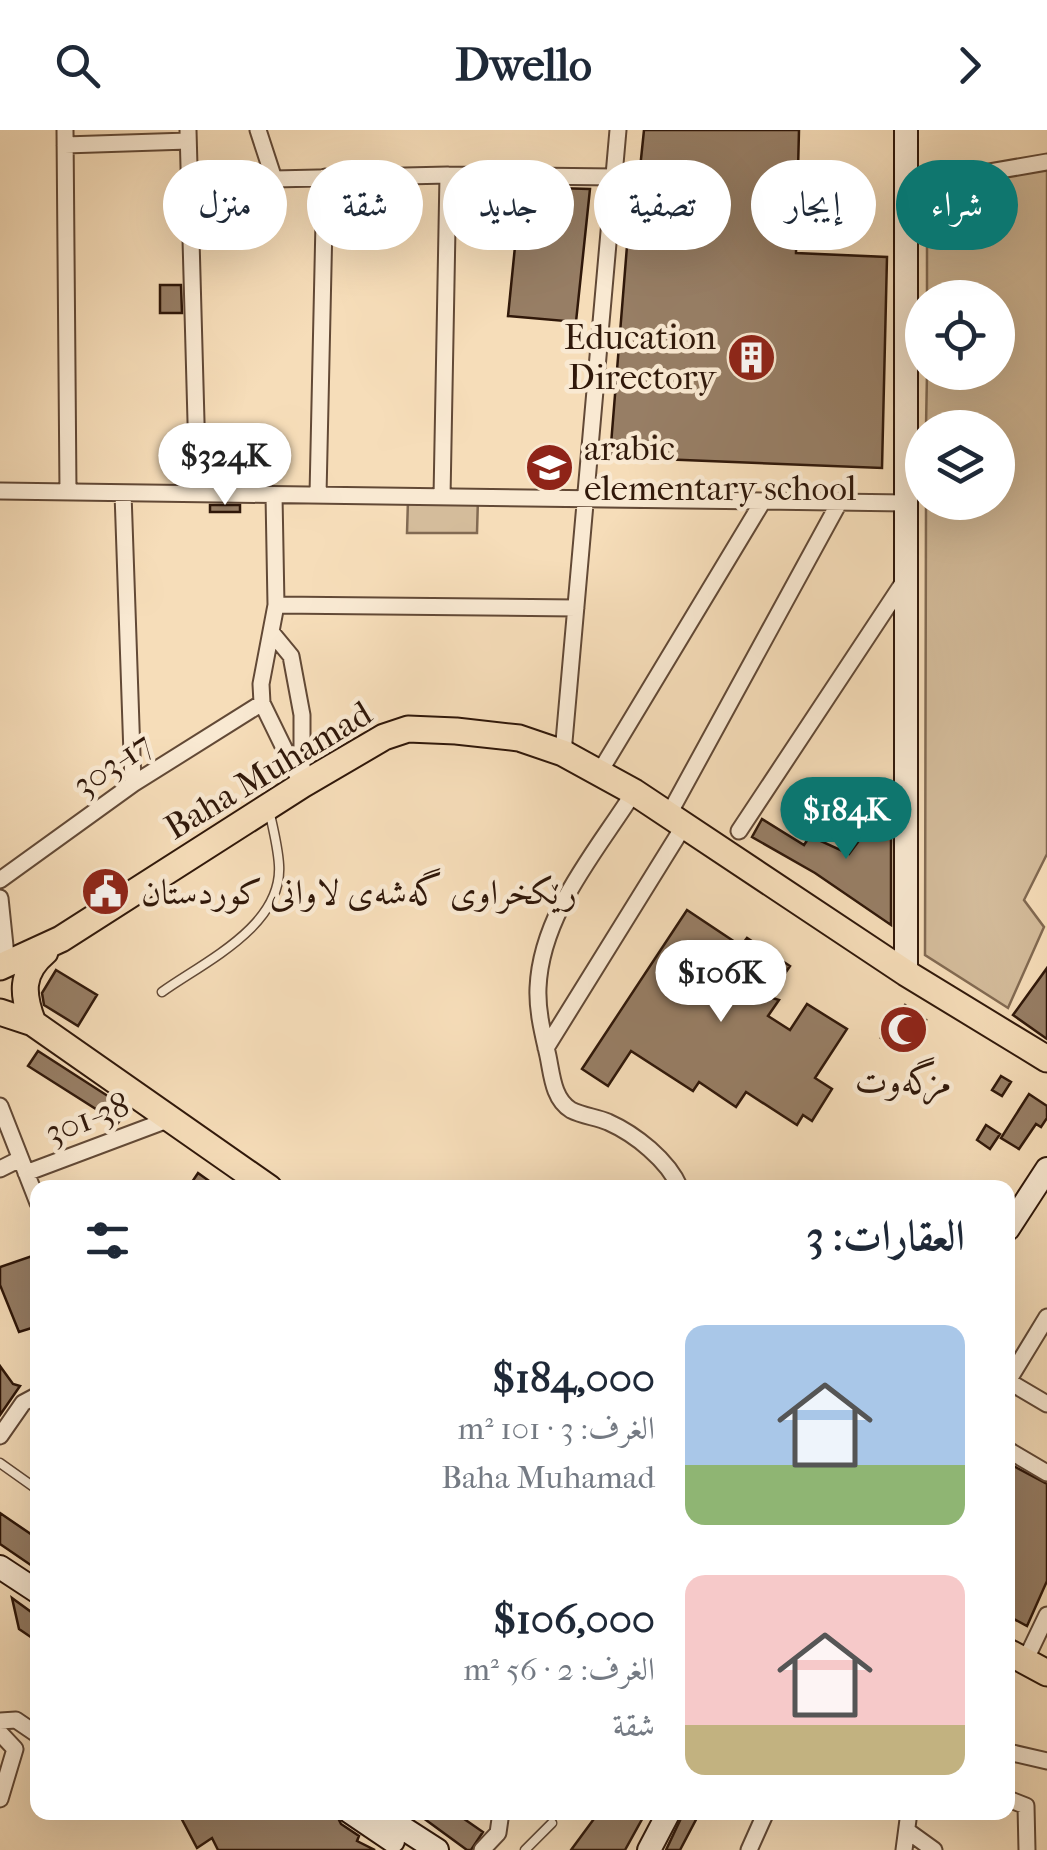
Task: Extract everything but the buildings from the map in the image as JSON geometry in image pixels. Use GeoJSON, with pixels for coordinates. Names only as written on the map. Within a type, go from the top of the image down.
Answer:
{"type":"FeatureCollection","features":[{"type":"Feature","properties":{"kind":"main road","name":"Baha Muhamad"},"geometry":{"type":"LineString","coordinates":[[4,966],[61,940],[384,737],[408,730],[519,738],[563,753],[634,792],[906,973],[1047,1059]]}},
{"type":"Feature","properties":{"kind":"main road"},"geometry":{"type":"LineString","coordinates":[[33,1023],[26,1005],[25,984],[31,964],[61,940]]}},
{"type":"Feature","properties":{"kind":"main road"},"geometry":{"type":"LineString","coordinates":[[0,1012],[33,1023],[258,1180]]}},
{"type":"Feature","properties":{"kind":"street"},"geometry":{"type":"LineString","coordinates":[[258,130],[274,180],[307,178]]}},
{"type":"Feature","properties":{"kind":"street"},"geometry":{"type":"LineString","coordinates":[[616,160],[618,130]]}},
{"type":"Feature","properties":{"kind":"street"},"geometry":{"type":"LineString","coordinates":[[906,130],[907,160]]}},
{"type":"Feature","properties":{"kind":"street"},"geometry":{"type":"LineString","coordinates":[[68,492],[65,138],[188,136],[198,494]]}},
{"type":"Feature","properties":{"kind":"street"},"geometry":{"type":"LineString","coordinates":[[1018,167],[1047,162]]}},
{"type":"Feature","properties":{"kind":"street"},"geometry":{"type":"LineString","coordinates":[[318,495],[323,250]]}},
{"type":"Feature","properties":{"kind":"street"},"geometry":{"type":"LineString","coordinates":[[442,497],[447,250]]}},
{"type":"Feature","properties":{"kind":"street"},"geometry":{"type":"LineString","coordinates":[[563,753],[608,250]]}},
{"type":"Feature","properties":{"kind":"street"},"geometry":{"type":"LineString","coordinates":[[907,410],[908,250]]}},
{"type":"Feature","properties":{"kind":"street"},"geometry":{"type":"LineString","coordinates":[[0,491],[905,503]]}},
{"type":"Feature","properties":{"kind":"street"},"geometry":{"type":"LineString","coordinates":[[123,493],[133,784]]}},
{"type":"Feature","properties":{"kind":"street"},"geometry":{"type":"LineString","coordinates":[[274,495],[276,605],[261,684],[262,703],[302,785]]}},
{"type":"Feature","properties":{"kind":"street"},"geometry":{"type":"LineString","coordinates":[[599,773],[763,500]]}},
{"type":"Feature","properties":{"kind":"street"},"geometry":{"type":"LineString","coordinates":[[546,1048],[677,819],[840,502]]}},
{"type":"Feature","properties":{"kind":"street"},"geometry":{"type":"LineString","coordinates":[[906,520],[906,973]]}},
{"type":"Feature","properties":{"kind":"street"},"geometry":{"type":"LineString","coordinates":[[738,830],[906,578]]}},
{"type":"Feature","properties":{"kind":"street"},"geometry":{"type":"LineString","coordinates":[[276,605],[576,608]]}},
{"type":"Feature","properties":{"kind":"street"},"geometry":{"type":"LineString","coordinates":[[272,632],[291,656],[302,715],[302,785]]}},
{"type":"Feature","properties":{"kind":"street","name":"303-17"},"geometry":{"type":"LineString","coordinates":[[0,880],[133,784],[262,703]]}},
{"type":"Feature","properties":{"kind":"street"},"geometry":{"type":"LineString","coordinates":[[634,792],[559,908],[547,934],[538,992],[554,1089],[565,1105],[622,1129],[640,1141],[676,1180]]}},
{"type":"Feature","properties":{"kind":"street"},"geometry":{"type":"LineString","coordinates":[[0,898],[4,966]]}},
{"type":"Feature","properties":{"kind":"street"},"geometry":{"type":"LineString","coordinates":[[0,1106],[30,1183]]}},
{"type":"Feature","properties":{"kind":"street","name":"301-38"},"geometry":{"type":"LineString","coordinates":[[0,1169],[23,1166],[170,1118]]}},
{"type":"Feature","properties":{"kind":"street"},"geometry":{"type":"LineString","coordinates":[[1015,1219],[1047,1169]]}},
{"type":"Feature","properties":{"kind":"street"},"geometry":{"type":"LineString","coordinates":[[1015,1370],[1047,1318]]}},
{"type":"Feature","properties":{"kind":"street"},"geometry":{"type":"LineString","coordinates":[[1015,1385],[1047,1404]]}},
{"type":"Feature","properties":{"kind":"street"},"geometry":{"type":"LineString","coordinates":[[0,1436],[23,1403],[30,1399]]}},
{"type":"Feature","properties":{"kind":"street"},"geometry":{"type":"LineString","coordinates":[[1015,1454],[1047,1472]]}},
{"type":"Feature","properties":{"kind":"street"},"geometry":{"type":"LineString","coordinates":[[0,1567],[30,1587]]}},
{"type":"Feature","properties":{"kind":"street"},"geometry":{"type":"LineString","coordinates":[[0,1586],[30,1605]]}},
{"type":"Feature","properties":{"kind":"street"},"geometry":{"type":"LineString","coordinates":[[1027,1662],[1047,1615]]}},
{"type":"Feature","properties":{"kind":"street"},"geometry":{"type":"LineString","coordinates":[[0,1721],[16,1720],[30,1730]]}},
{"type":"Feature","properties":{"kind":"street"},"geometry":{"type":"LineString","coordinates":[[0,1733],[15,1749],[0,1800]]}},
{"type":"Feature","properties":{"kind":"street"},"geometry":{"type":"LineString","coordinates":[[1015,1754],[1047,1761]]}},
{"type":"Feature","properties":{"kind":"street"},"geometry":{"type":"LineString","coordinates":[[1015,1802],[1026,1806],[1027,1850]]}},
{"type":"Feature","properties":{"kind":"street"},"geometry":{"type":"LineString","coordinates":[[362,1820],[408,1850]]}},
{"type":"Feature","properties":{"kind":"street"},"geometry":{"type":"LineString","coordinates":[[390,1820],[436,1850]]}},
{"type":"Feature","properties":{"kind":"street"},"geometry":{"type":"LineString","coordinates":[[482,1850],[498,1833],[500,1820]]}},
{"type":"Feature","properties":{"kind":"street"},"geometry":{"type":"LineString","coordinates":[[649,1850],[665,1820]]}},
{"type":"Feature","properties":{"kind":"street"},"geometry":{"type":"LineString","coordinates":[[749,1850],[762,1820]]}},
{"type":"Feature","properties":{"kind":"street"},"geometry":{"type":"LineString","coordinates":[[904,1850],[909,1820]]}},
{"type":"Feature","properties":{"kind":"street"},"geometry":{"type":"LineString","coordinates":[[909,1832],[934,1850]]}},
{"type":"Feature","properties":{"kind":"lane"},"geometry":{"type":"LineString","coordinates":[[162,992],[251,930],[272,901],[280,868],[269,806]]}},
{"type":"Feature","properties":{"kind":"lane"},"geometry":{"type":"LineString","coordinates":[[0,1463],[30,1484]]}},
{"type":"Feature","properties":{"kind":"lane"},"geometry":{"type":"LineString","coordinates":[[525,1850],[552,1823]]}},
{"type":"Feature","properties":{"kind":"shaded area"},"geometry":{"type":"Polygon","coordinates":[[[1047,167],[1047,854],[1024,900],[1044,927],[1008,1008],[925,955],[926,520],[1015,520],[1015,410],[926,410],[927,390],[1015,390],[1015,280],[927,280],[927,250],[1018,250],[1018,172],[1047,167]]]}},
{"type":"Feature","properties":{"kind":"shaded area"},"geometry":{"type":"Polygon","coordinates":[[[478,498],[477,533],[407,533],[408,500],[478,498]]]}},
{"type":"Feature","properties":{"kind":"place","name":"Education Directory"},"geometry":{"type":"Point","coordinates":[751,357]}},
{"type":"Feature","properties":{"kind":"place","name":"arabic elementary school"},"geometry":{"type":"Point","coordinates":[549,468]}},
{"type":"Feature","properties":{"kind":"place","name":"رێكخراوی گه‌شه‌ی لاوانی كوردستان"},"geometry":{"type":"Point","coordinates":[106,892]}},
{"type":"Feature","properties":{"kind":"place","name":"مزگه‌وت"},"geometry":{"type":"Point","coordinates":[903,1029]}}]}
